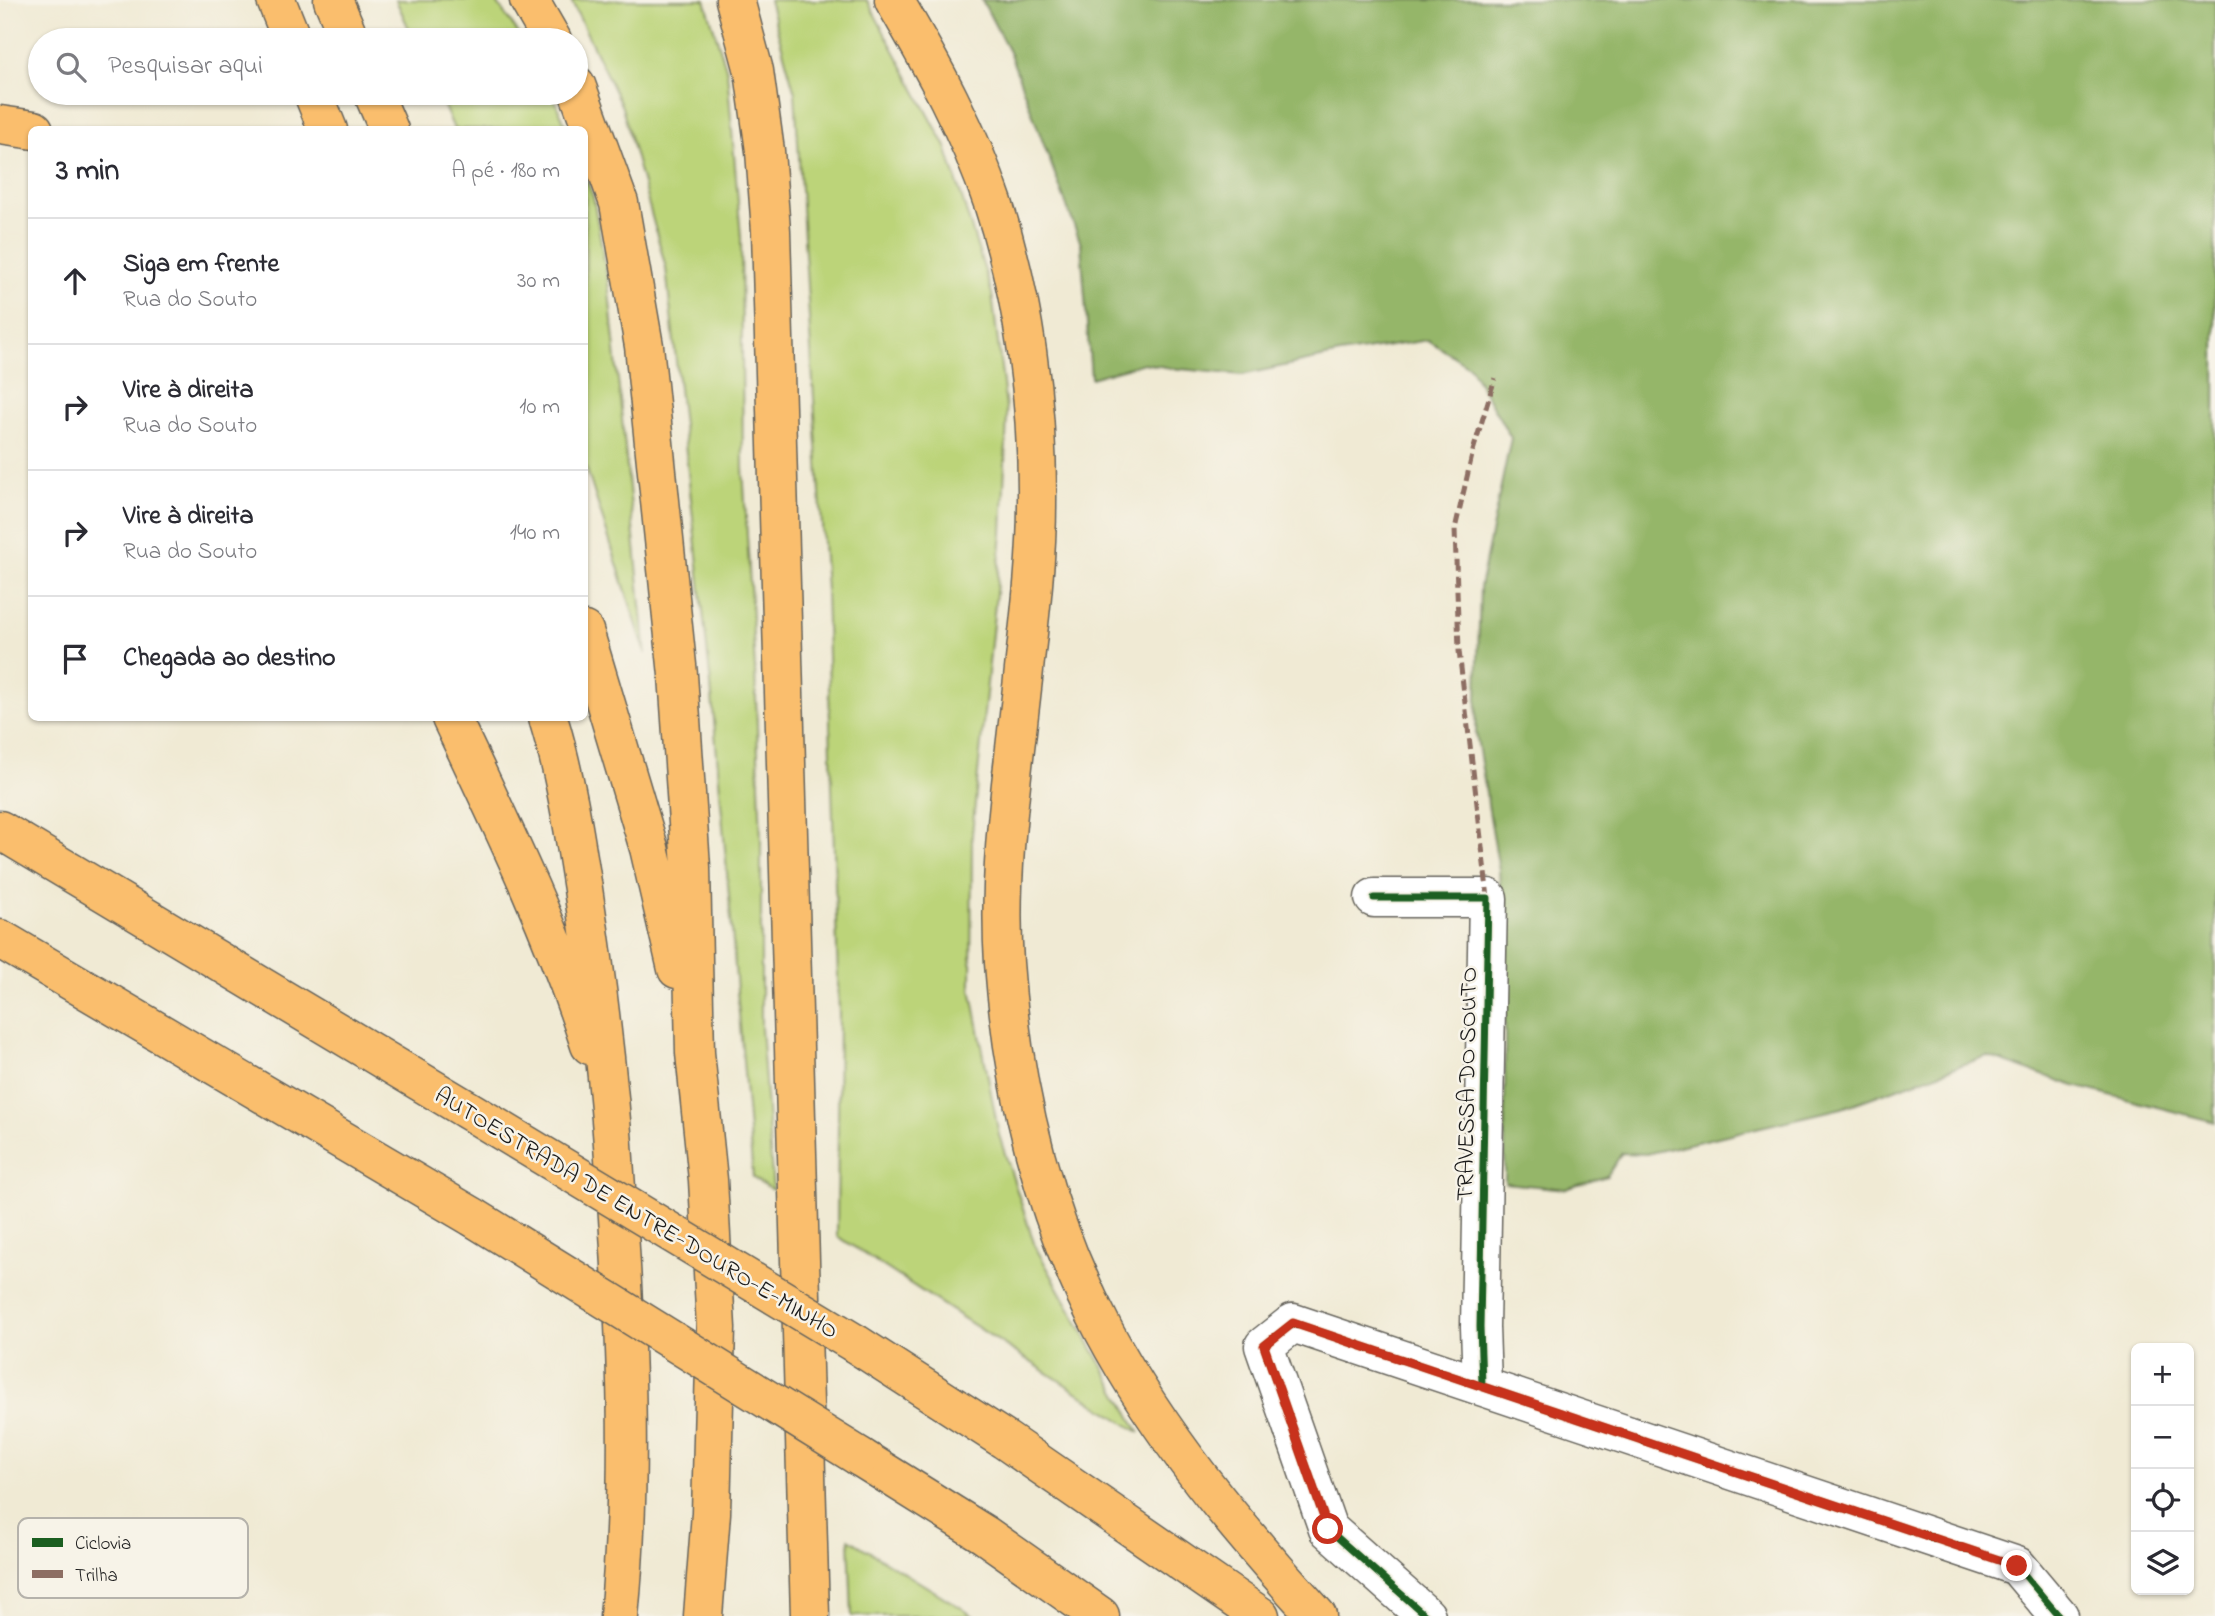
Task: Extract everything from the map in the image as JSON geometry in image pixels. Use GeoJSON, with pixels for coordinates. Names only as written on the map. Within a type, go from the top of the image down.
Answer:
{"type":"FeatureCollection","features":[{"type":"Feature","properties":{"kind":"highway"},"geometry":{"type":"LineString","coordinates":[[276,0],[287,28]]}},
{"type":"Feature","properties":{"kind":"highway"},"geometry":{"type":"LineString","coordinates":[[334,0],[345,28]]}},
{"type":"Feature","properties":{"kind":"highway"},"geometry":{"type":"LineString","coordinates":[[529,0],[545,28]]}},
{"type":"Feature","properties":{"kind":"highway"},"geometry":{"type":"LineString","coordinates":[[736,0],[754,71],[765,151],[771,231],[810,1616]]}},
{"type":"Feature","properties":{"kind":"highway"},"geometry":{"type":"LineString","coordinates":[[894,0],[931,63],[965,132],[993,204],[1013,277],[1027,354],[1035,429],[1037,505],[1028,632],[1003,886],[1005,973],[1012,1039],[1025,1114],[1046,1189],[1071,1258],[1121,1360],[1193,1471],[1317,1616]]}},
{"type":"Feature","properties":{"kind":"highway"},"geometry":{"type":"LineString","coordinates":[[318,105],[326,126]]}},
{"type":"Feature","properties":{"kind":"highway"},"geometry":{"type":"LineString","coordinates":[[378,105],[387,126]]}},
{"type":"Feature","properties":{"kind":"highway"},"geometry":{"type":"LineString","coordinates":[[583,105],[618,204],[644,346],[679,689],[691,867],[695,1054],[708,1180],[716,1328],[711,1513],[703,1616]]}},
{"type":"Feature","properties":{"kind":"highway"},"geometry":{"type":"LineString","coordinates":[[0,125],[28,129]]}},
{"type":"Feature","properties":{"kind":"highway"},"geometry":{"type":"LineString","coordinates":[[588,644],[649,848],[695,1054]]}},
{"type":"Feature","properties":{"kind":"highway"},"geometry":{"type":"LineString","coordinates":[[453,721],[514,849],[556,953],[586,1032],[611,1114]]}},
{"type":"Feature","properties":{"kind":"highway"},"geometry":{"type":"LineString","coordinates":[[549,721],[573,827],[598,989],[611,1114],[621,1264],[625,1417],[626,1549],[619,1616]]}},
{"type":"Feature","properties":{"kind":"highway","name":"AUTOESTRADA DE ENTRE-DOURO-E-MINHO"},"geometry":{"type":"LineString","coordinates":[[0,830],[856,1344],[1005,1440],[1260,1616]]}},
{"type":"Feature","properties":{"kind":"highway"},"geometry":{"type":"LineString","coordinates":[[0,939],[473,1216],[985,1535],[1100,1616]]}},
{"type":"Feature","properties":{"kind":"street","name":"TRAVESSA DO SOUTO"},"geometry":{"type":"LineString","coordinates":[[1374,898],[1488,898],[1480,1327],[1482,1384]]}},
{"type":"Feature","properties":{"kind":"street"},"geometry":{"type":"LineString","coordinates":[[1426,1616],[1328,1529],[1264,1346],[1293,1323],[1482,1384],[2017,1566],[2059,1616]]}},
{"type":"Feature","properties":{"kind":"green space"},"geometry":{"type":"Polygon","coordinates":[[[396,0],[495,0],[515,28],[409,28],[396,0]]]}},
{"type":"Feature","properties":{"kind":"green space"},"geometry":{"type":"Polygon","coordinates":[[[571,0],[705,0],[727,71],[741,237],[743,468],[755,669],[761,841],[761,1028],[773,1190],[753,1178],[711,685],[666,268],[622,107],[588,36],[588,28],[584,28],[571,0]]]}},
{"type":"Feature","properties":{"kind":"green space"},"geometry":{"type":"Polygon","coordinates":[[[769,0],[868,2],[946,147],[992,294],[1007,416],[1002,533],[972,834],[971,988],[999,1135],[1035,1246],[1140,1433],[837,1236],[839,1014],[826,591],[795,93],[769,0]]]}},
{"type":"Feature","properties":{"kind":"green space"},"geometry":{"type":"Polygon","coordinates":[[[982,0],[2215,0],[2215,1122],[2075,1086],[1987,1056],[1842,1108],[1646,1154],[1622,1153],[1607,1176],[1566,1189],[1505,1183],[1505,983],[1499,870],[1476,733],[1480,587],[1511,438],[1470,367],[1428,340],[1340,354],[1242,375],[1144,363],[1091,378],[1081,244],[1010,54],[982,0]]]}},
{"type":"Feature","properties":{"kind":"green space"},"geometry":{"type":"Polygon","coordinates":[[[443,105],[557,105],[566,126],[453,126],[443,105]]]}},
{"type":"Feature","properties":{"kind":"green space"},"geometry":{"type":"Polygon","coordinates":[[[588,183],[593,197],[608,282],[646,654],[588,473],[588,183]]]}},
{"type":"Feature","properties":{"kind":"green space"},"geometry":{"type":"Polygon","coordinates":[[[849,1539],[960,1607],[973,1616],[852,1616],[849,1539]]]}},
{"type":"Feature","properties":{"kind":"marked path"},"geometry":{"type":"LineString","coordinates":[[1488,898],[1459,651],[1455,529],[1473,451],[1495,378]]}},
{"type":"Feature","properties":{"kind":"cycle path"},"geometry":{"type":"LineString","coordinates":[[1374,898],[1488,898],[1480,1327],[1482,1384]]}},
{"type":"Feature","properties":{"kind":"cycle path"},"geometry":{"type":"LineString","coordinates":[[1426,1616],[1328,1529],[1264,1346],[1293,1323],[2017,1566],[2059,1616]]}},
{"type":"Feature","properties":{"kind":"route"},"geometry":{"type":"LineString","coordinates":[[1328,1529],[1264,1346],[1293,1323],[1482,1384],[2017,1566]]}}]}
